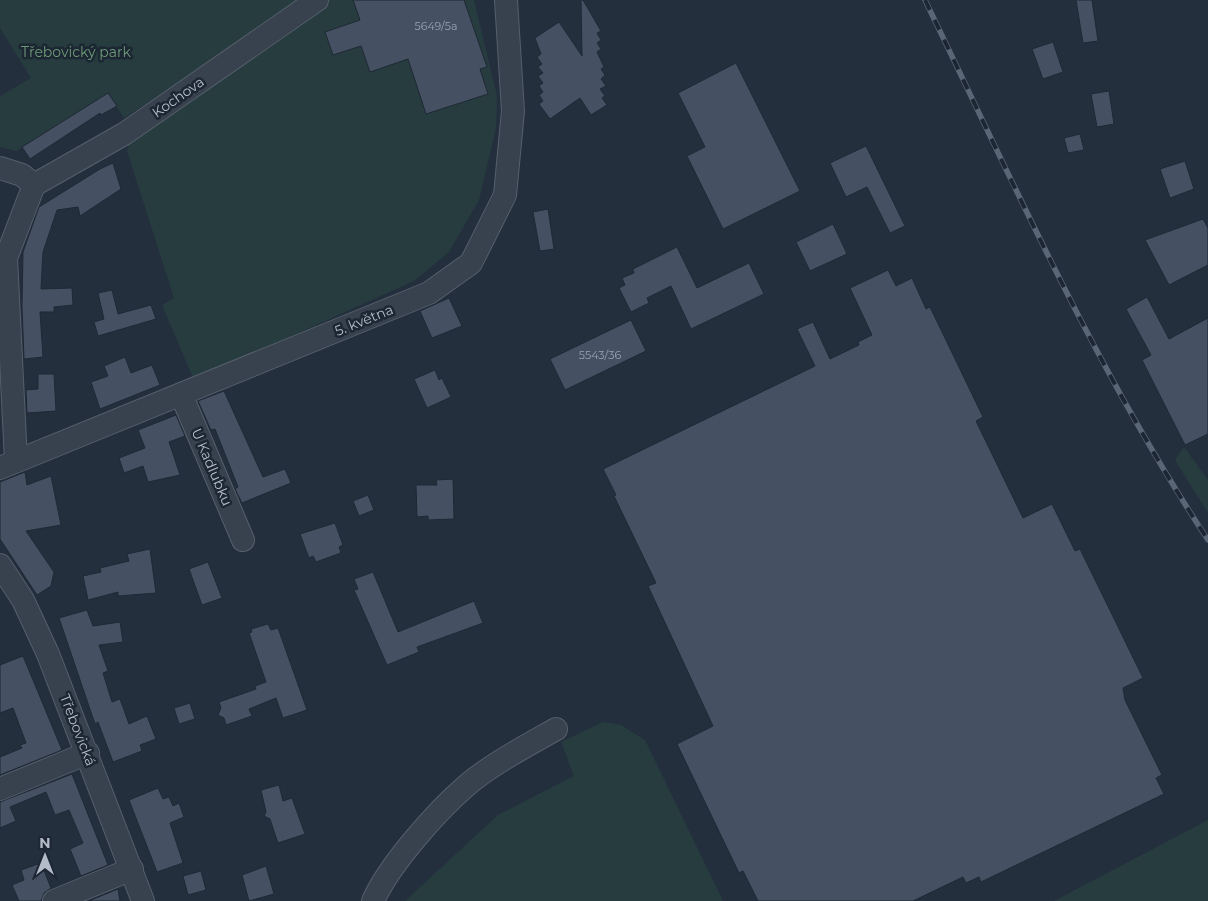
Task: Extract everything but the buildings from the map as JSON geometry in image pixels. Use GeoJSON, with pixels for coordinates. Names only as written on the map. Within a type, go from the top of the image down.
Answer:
{"type":"FeatureCollection","features":[{"type":"Feature","properties":{"kind":"street","name":"Kochova"},"geometry":{"type":"LineString","coordinates":[[34,185],[124,134],[317,0]]}},
{"type":"Feature","properties":{"kind":"street","name":"5. května"},"geometry":{"type":"LineString","coordinates":[[8,465],[429,293],[471,263],[505,195],[513,111],[506,0]]}},
{"type":"Feature","properties":{"kind":"street"},"geometry":{"type":"LineString","coordinates":[[0,168],[22,175],[34,185],[6,258],[8,465]]}},
{"type":"Feature","properties":{"kind":"street","name":"U Kadlubku"},"geometry":{"type":"LineString","coordinates":[[181,394],[243,540]]}},
{"type":"Feature","properties":{"kind":"street","name":"Třebovická"},"geometry":{"type":"LineString","coordinates":[[0,565],[36,627],[88,753],[143,901]]}},
{"type":"Feature","properties":{"kind":"street"},"geometry":{"type":"LineString","coordinates":[[374,901],[380,887],[422,832],[466,785],[556,729]]}},
{"type":"Feature","properties":{"kind":"street"},"geometry":{"type":"LineString","coordinates":[[0,789],[88,753]]}},
{"type":"Feature","properties":{"kind":"street"},"geometry":{"type":"LineString","coordinates":[[54,901],[132,869]]}},
{"type":"Feature","properties":{"kind":"green space","name":"Třebovický park"},"geometry":{"type":"Polygon","coordinates":[[[0,0],[305,0],[124,118],[108,93],[16,151],[0,147],[0,96],[31,78],[0,28],[0,0]]]}},
{"type":"Feature","properties":{"kind":"green space"},"geometry":{"type":"Polygon","coordinates":[[[324,0],[474,0],[497,96],[496,128],[479,200],[449,252],[414,281],[194,380],[162,305],[174,298],[127,151],[131,136],[324,0]]]}},
{"type":"Feature","properties":{"kind":"green space"},"geometry":{"type":"Polygon","coordinates":[[[1184,447],[1208,480],[1208,513],[1175,460],[1184,447]]]}},
{"type":"Feature","properties":{"kind":"green space"},"geometry":{"type":"Polygon","coordinates":[[[603,722],[621,725],[645,740],[723,901],[405,901],[498,815],[574,776],[561,742],[603,722]]]}},
{"type":"Feature","properties":{"kind":"green space"},"geometry":{"type":"Polygon","coordinates":[[[1208,820],[1208,901],[1054,901],[1208,820]]]}},
{"type":"Feature","properties":{"kind":"railway"},"geometry":{"type":"LineString","coordinates":[[925,0],[1057,274],[1092,342],[1167,475],[1208,540]]}}]}
